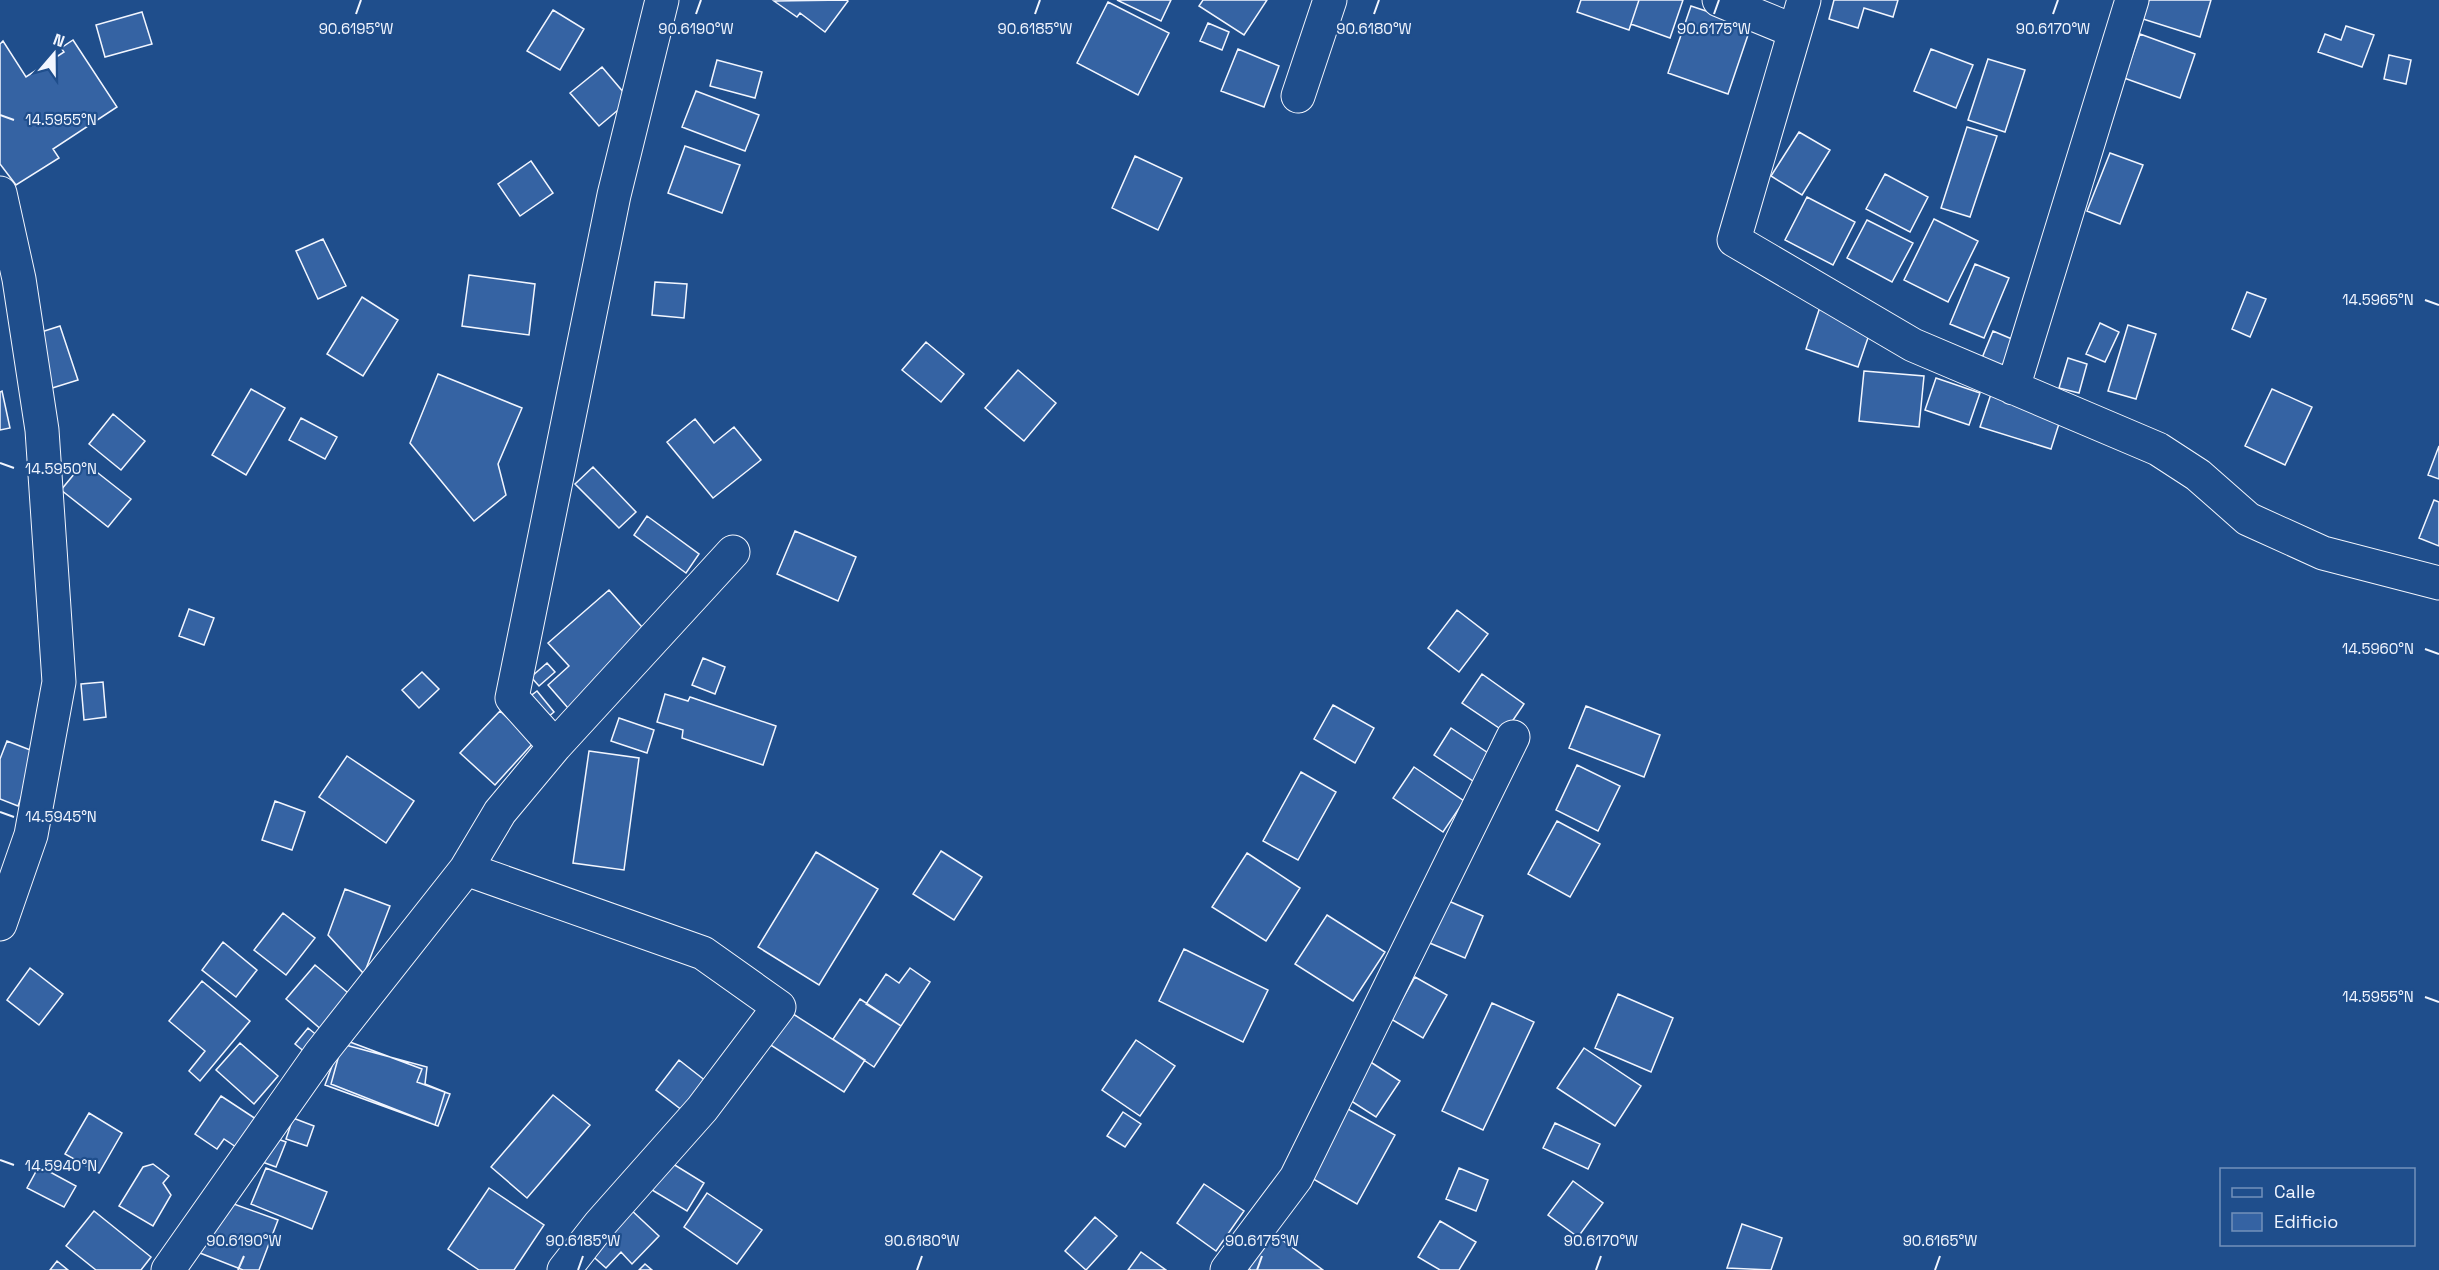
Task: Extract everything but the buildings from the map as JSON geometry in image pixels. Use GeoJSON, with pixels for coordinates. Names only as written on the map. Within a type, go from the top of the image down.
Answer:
{"type":"FeatureCollection","features":[{"type":"Feature","properties":{"kind":"street"},"geometry":{"type":"LineString","coordinates":[[555,746],[512,698],[614,195],[662,0]]}},
{"type":"Feature","properties":{"kind":"street"},"geometry":{"type":"LineString","coordinates":[[1298,96],[1330,0]]}},
{"type":"Feature","properties":{"kind":"street"},"geometry":{"type":"LineString","coordinates":[[1719,0],[1794,31]]}},
{"type":"Feature","properties":{"kind":"street"},"geometry":{"type":"LineString","coordinates":[[1804,0],[1734,240],[1913,345],[2157,449],[2198,475],[2248,519],[2323,553],[2439,583]]}},
{"type":"Feature","properties":{"kind":"street"},"geometry":{"type":"LineString","coordinates":[[2013,388],[2132,0]]}},
{"type":"Feature","properties":{"kind":"street"},"geometry":{"type":"LineString","coordinates":[[0,193],[19,279],[42,430],[59,682],[31,835],[0,924]]}},
{"type":"Feature","properties":{"kind":"street"},"geometry":{"type":"LineString","coordinates":[[168,1270],[320,1054],[466,869],[500,812],[555,746],[733,552]]}},
{"type":"Feature","properties":{"kind":"street"},"geometry":{"type":"LineString","coordinates":[[1227,1270],[1296,1178],[1513,737]]}},
{"type":"Feature","properties":{"kind":"street"},"geometry":{"type":"LineString","coordinates":[[466,869],[704,953],[779,1007],[702,1109],[600,1224],[564,1270]]}}]}
